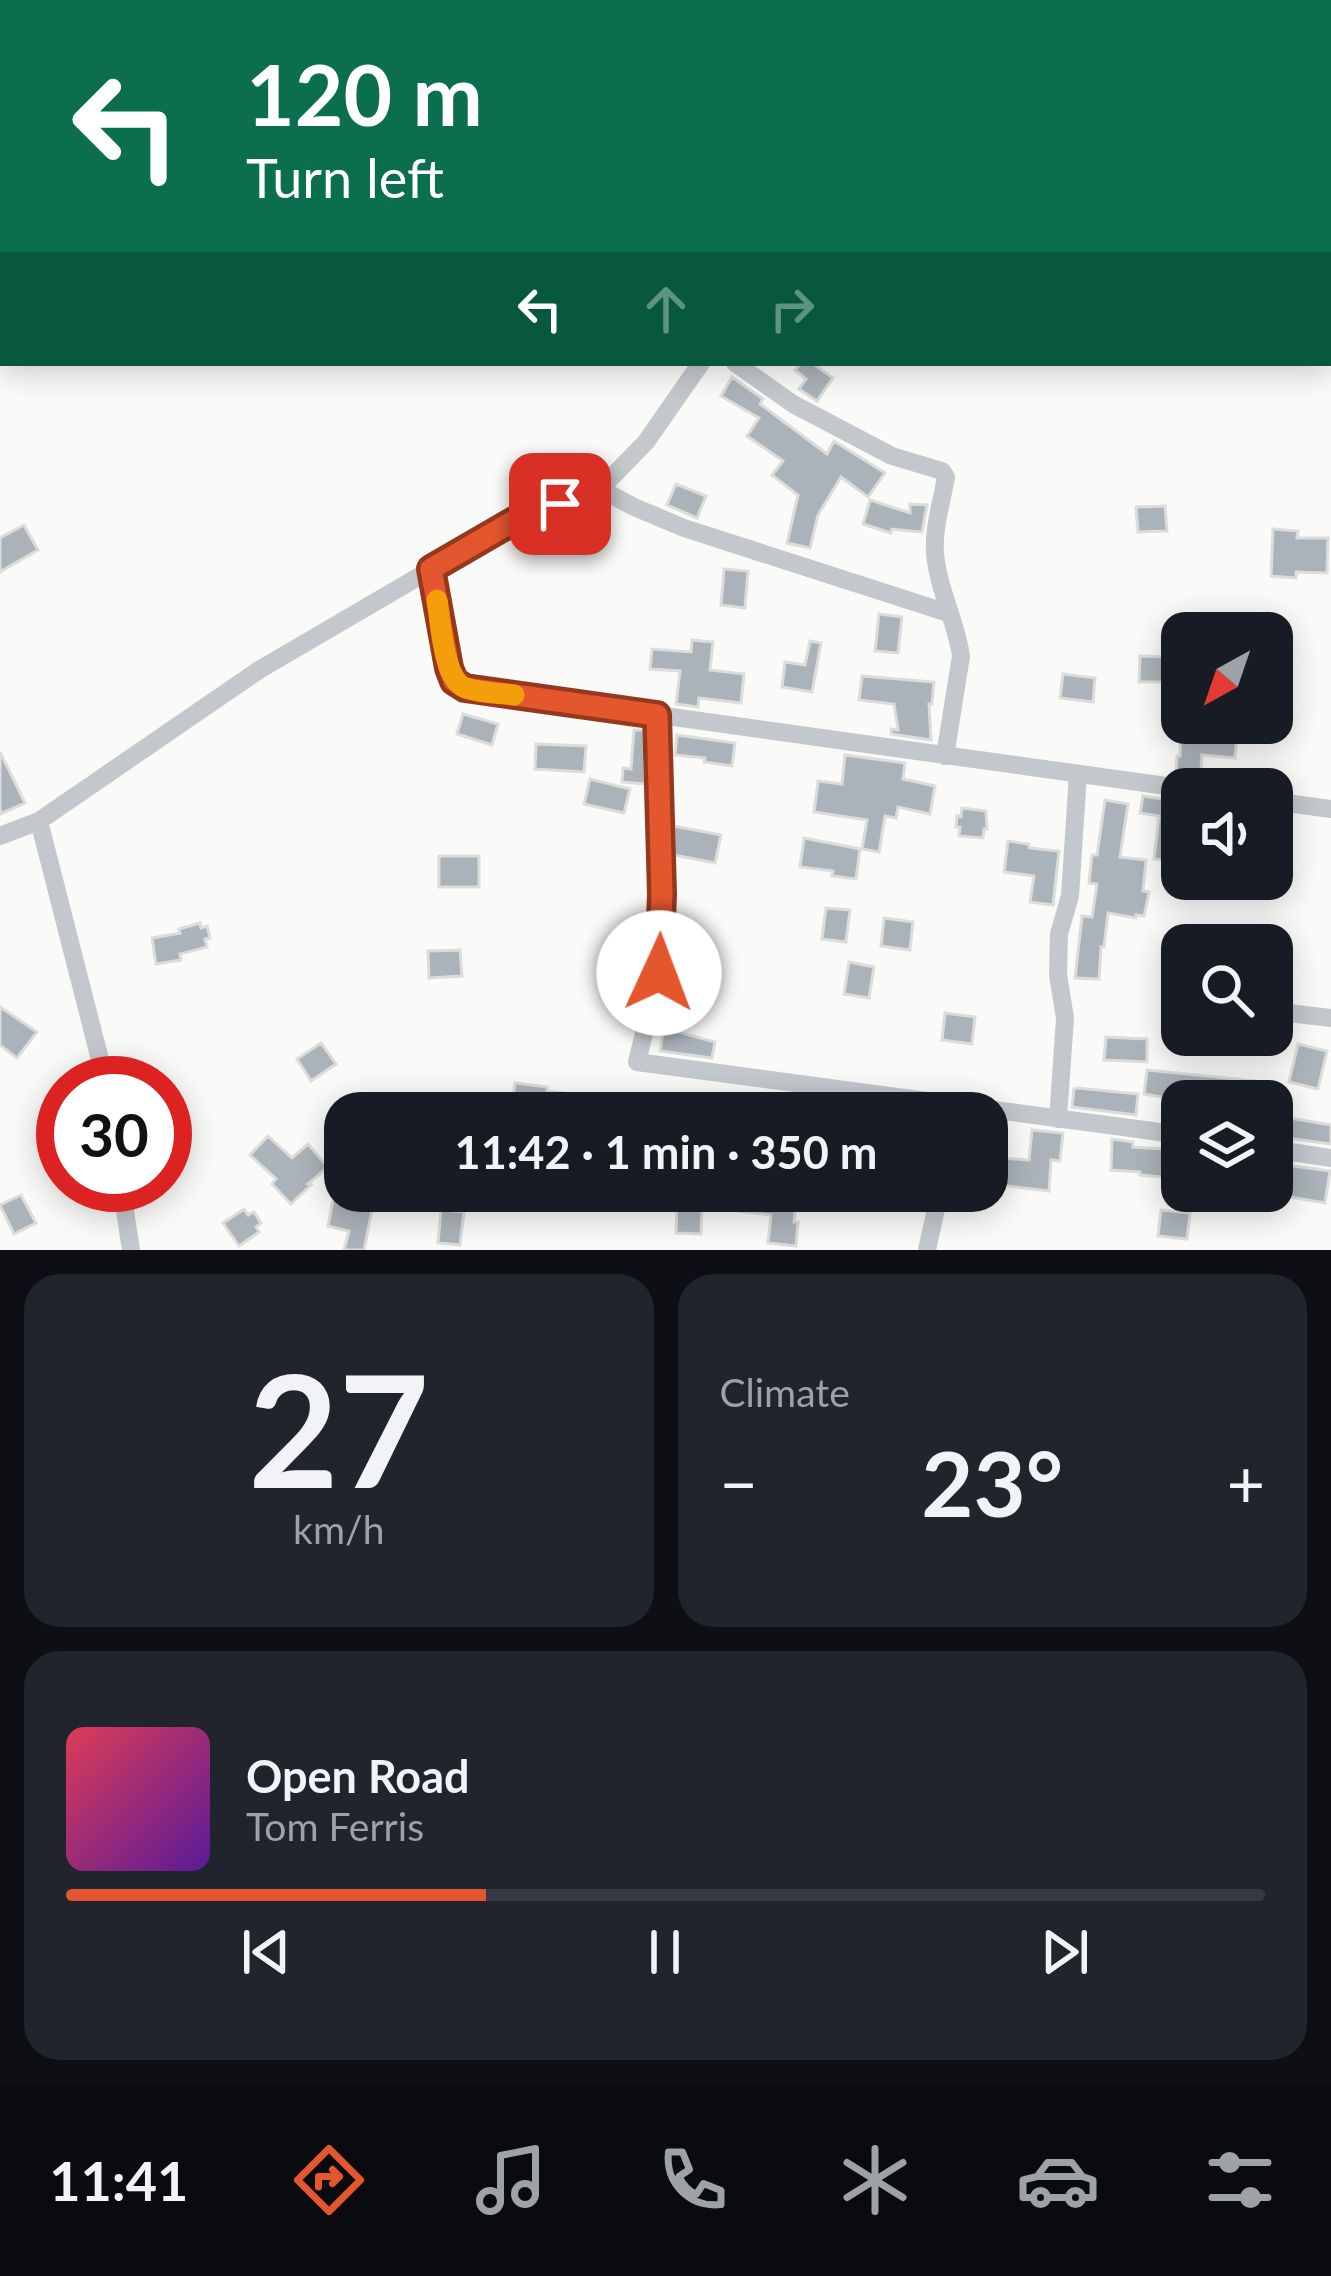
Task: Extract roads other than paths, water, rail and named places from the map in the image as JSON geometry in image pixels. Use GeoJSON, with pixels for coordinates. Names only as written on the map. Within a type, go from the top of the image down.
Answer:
{"type":"FeatureCollection","features":[{"type":"Feature","properties":{"kind":"street"},"geometry":{"type":"LineString","coordinates":[[0,836],[39,821],[259,670],[519,518],[600,489],[646,442],[699,366]]}},
{"type":"Feature","properties":{"kind":"street"},"geometry":{"type":"LineString","coordinates":[[739,366],[794,404],[892,456],[942,471],[946,477],[934,549],[961,656],[945,756]]}},
{"type":"Feature","properties":{"kind":"street"},"geometry":{"type":"LineString","coordinates":[[600,489],[684,528],[948,613]]}},
{"type":"Feature","properties":{"kind":"street"},"geometry":{"type":"LineString","coordinates":[[431,569],[449,668],[454,681],[465,688],[1161,785]]}},
{"type":"Feature","properties":{"kind":"street"},"geometry":{"type":"LineString","coordinates":[[657,715],[662,894],[659,973],[637,1061],[839,1092]]}},
{"type":"Feature","properties":{"kind":"street"},"geometry":{"type":"LineString","coordinates":[[1058,1119],[1066,1018],[1058,975],[1059,934],[1070,896],[1078,774]]}},
{"type":"Feature","properties":{"kind":"street"},"geometry":{"type":"LineString","coordinates":[[1293,804],[1331,809]]}},
{"type":"Feature","properties":{"kind":"street"},"geometry":{"type":"LineString","coordinates":[[39,821],[99,1056]]}},
{"type":"Feature","properties":{"kind":"street"},"geometry":{"type":"LineString","coordinates":[[1293,1013],[1331,1018]]}},
{"type":"Feature","properties":{"kind":"street"},"geometry":{"type":"LineString","coordinates":[[1008,1115],[1161,1132]]}},
{"type":"Feature","properties":{"kind":"street"},"geometry":{"type":"LineString","coordinates":[[1293,1152],[1331,1158]]}},
{"type":"Feature","properties":{"kind":"street"},"geometry":{"type":"LineString","coordinates":[[125,1212],[131,1250]]}},
{"type":"Feature","properties":{"kind":"street"},"geometry":{"type":"LineString","coordinates":[[927,1250],[935,1212]]}}]}
